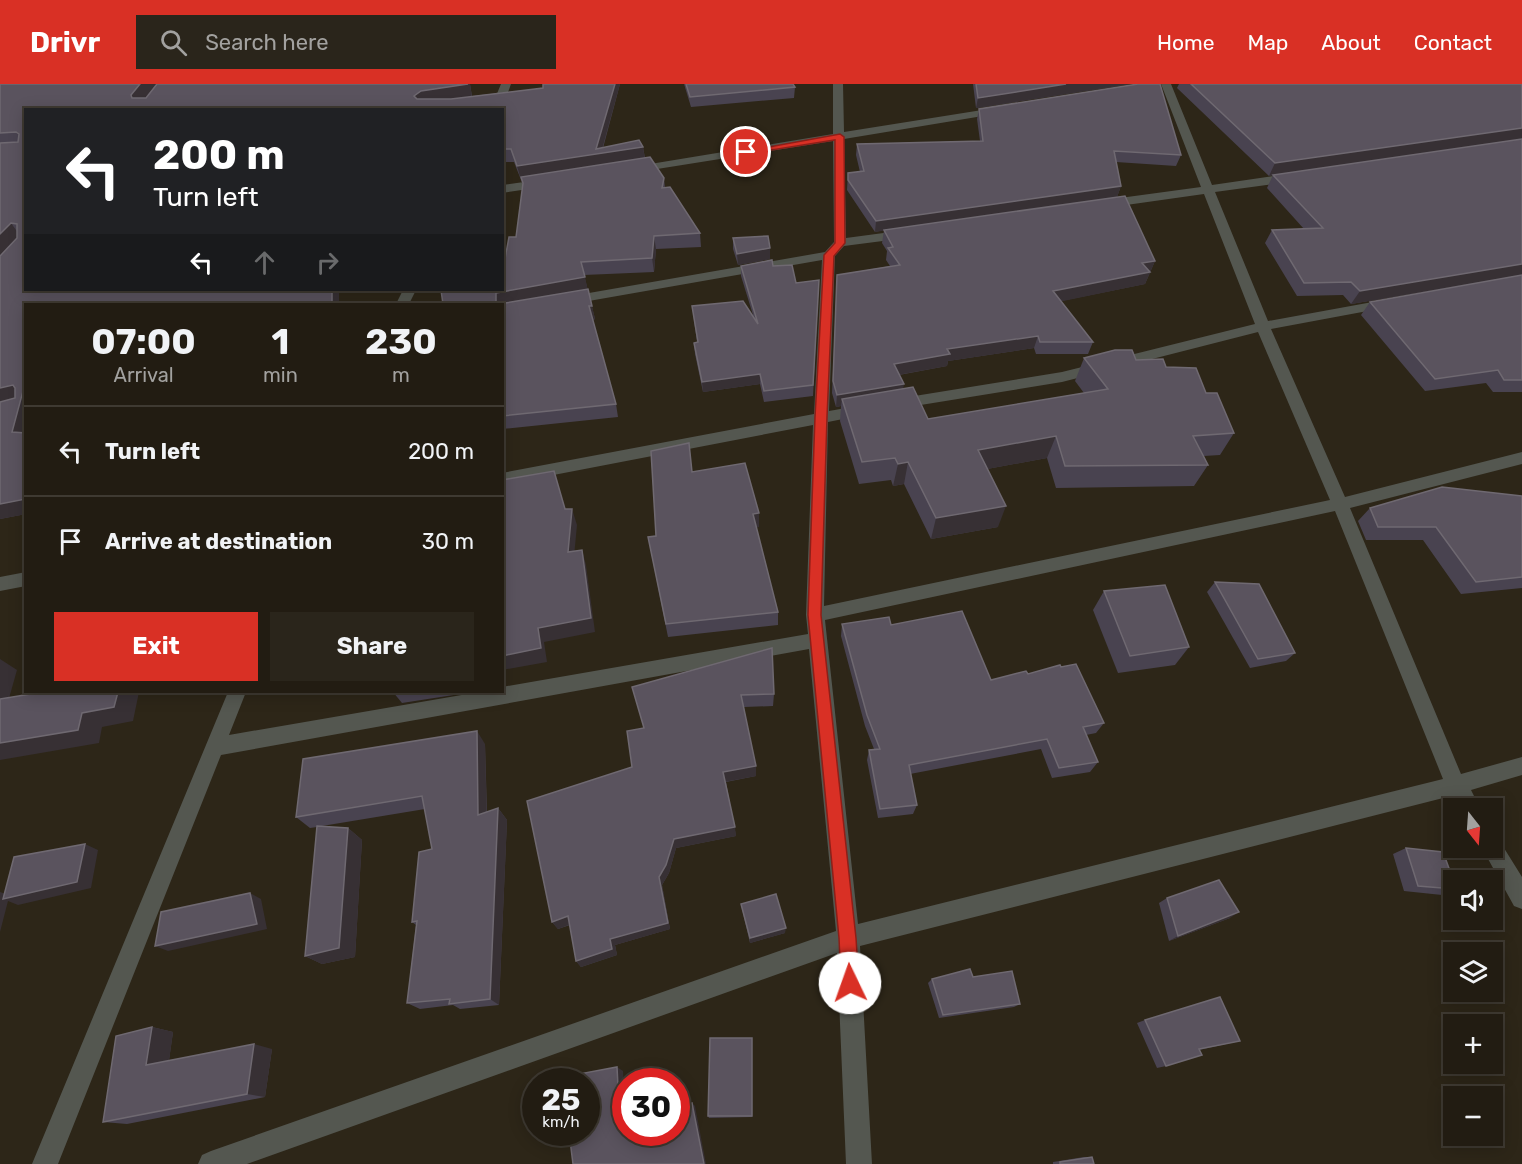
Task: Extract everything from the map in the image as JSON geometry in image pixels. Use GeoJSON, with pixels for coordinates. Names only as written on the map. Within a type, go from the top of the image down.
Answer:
{"type":"FeatureCollection","features":[{"type":"Feature","properties":{"kind":"street"},"geometry":{"type":"LineString","coordinates":[[496,102],[506,84]]}},
{"type":"Feature","properties":{"kind":"street"},"geometry":{"type":"LineString","coordinates":[[838,84],[840,137],[835,249],[821,417],[815,615],[848,938],[859,1164]]}},
{"type":"Feature","properties":{"kind":"street"},"geometry":{"type":"LineString","coordinates":[[1162,85],[1456,784],[1464,798]]}},
{"type":"Feature","properties":{"kind":"street"},"geometry":{"type":"LineString","coordinates":[[618,172],[1014,108]]}},
{"type":"Feature","properties":{"kind":"street"},"geometry":{"type":"LineString","coordinates":[[1088,207],[1308,176]]}},
{"type":"Feature","properties":{"kind":"street"},"geometry":{"type":"LineString","coordinates":[[504,189],[560,181]]}},
{"type":"Feature","properties":{"kind":"street"},"geometry":{"type":"LineString","coordinates":[[549,304],[923,231]]}},
{"type":"Feature","properties":{"kind":"street"},"geometry":{"type":"LineString","coordinates":[[504,479],[821,417],[1062,377],[1263,326],[1404,301]]}},
{"type":"Feature","properties":{"kind":"street"},"geometry":{"type":"LineString","coordinates":[[815,615],[1340,504],[1522,458]]}},
{"type":"Feature","properties":{"kind":"street"},"geometry":{"type":"LineString","coordinates":[[0,584],[24,579]]}},
{"type":"Feature","properties":{"kind":"street"},"geometry":{"type":"LineString","coordinates":[[214,747],[818,640]]}},
{"type":"Feature","properties":{"kind":"street"},"geometry":{"type":"LineString","coordinates":[[45,1164],[237,693]]}},
{"type":"Feature","properties":{"kind":"street"},"geometry":{"type":"LineString","coordinates":[[211,1164],[848,938],[1522,766]]}},
{"type":"Feature","properties":{"kind":"street"},"geometry":{"type":"LineString","coordinates":[[1498,858],[1522,898]]}},
{"type":"Feature","properties":{"kind":"building"},"geometry":{"type":"Polygon","coordinates":[[[0,84],[140,84],[131,95],[132,98],[146,98],[157,84],[468,84],[421,91],[414,96],[417,99],[451,99],[543,88],[543,84],[615,84],[596,149],[639,140],[643,147],[517,166],[511,149],[504,149],[504,108],[24,108],[24,291],[332,291],[332,303],[24,303],[24,387],[12,432],[24,433],[24,499],[0,504],[0,402],[15,398],[15,388],[13,385],[0,388],[0,256],[17,238],[17,224],[11,223],[0,234],[0,143],[18,142],[19,134],[16,132],[0,133],[0,84]]]}},
{"type":"Feature","properties":{"kind":"building"},"geometry":{"type":"Polygon","coordinates":[[[686,84],[793,84],[795,87],[690,97],[686,84]]]}},
{"type":"Feature","properties":{"kind":"building"},"geometry":{"type":"Polygon","coordinates":[[[976,84],[1066,84],[978,98],[976,84]]]}},
{"type":"Feature","properties":{"kind":"building"},"geometry":{"type":"Polygon","coordinates":[[[1138,84],[1160,84],[1181,155],[1114,151],[1121,186],[876,221],[848,180],[848,173],[864,171],[857,144],[983,141],[979,109],[1138,84]]]}},
{"type":"Feature","properties":{"kind":"building"},"geometry":{"type":"Polygon","coordinates":[[[1191,84],[1522,84],[1522,128],[1275,163],[1191,84]]]}},
{"type":"Feature","properties":{"kind":"building"},"geometry":{"type":"Polygon","coordinates":[[[1522,139],[1522,264],[1360,291],[1351,282],[1304,283],[1272,230],[1323,228],[1273,175],[1522,139]]]}},
{"type":"Feature","properties":{"kind":"building"},"geometry":{"type":"Polygon","coordinates":[[[650,157],[664,178],[662,188],[670,187],[700,233],[654,236],[652,258],[581,262],[585,277],[496,293],[497,303],[443,303],[441,291],[504,291],[504,264],[509,237],[516,237],[523,183],[521,177],[650,157]]]}},
{"type":"Feature","properties":{"kind":"building"},"geometry":{"type":"Polygon","coordinates":[[[1125,196],[1155,261],[1142,263],[1150,272],[1053,291],[1093,342],[1040,342],[1038,336],[947,349],[950,354],[894,364],[904,384],[837,395],[833,381],[837,275],[900,265],[888,248],[893,247],[884,230],[1125,196]]]}},
{"type":"Feature","properties":{"kind":"building"},"geometry":{"type":"Polygon","coordinates":[[[768,236],[770,248],[737,254],[733,238],[768,236]]]}},
{"type":"Feature","properties":{"kind":"building"},"geometry":{"type":"Polygon","coordinates":[[[772,260],[773,266],[792,265],[796,283],[819,280],[813,385],[764,391],[760,374],[702,382],[694,343],[698,342],[692,306],[743,301],[758,324],[741,266],[772,260]]]}},
{"type":"Feature","properties":{"kind":"building"},"geometry":{"type":"Polygon","coordinates":[[[1522,275],[1522,380],[1504,380],[1498,370],[1435,379],[1370,302],[1522,275]]]}},
{"type":"Feature","properties":{"kind":"building"},"geometry":{"type":"Polygon","coordinates":[[[588,289],[592,306],[589,306],[616,404],[504,416],[504,303],[588,289]]]}},
{"type":"Feature","properties":{"kind":"building"},"geometry":{"type":"Polygon","coordinates":[[[1115,350],[1132,350],[1136,360],[1163,359],[1166,367],[1196,368],[1206,393],[1217,393],[1234,433],[1193,436],[1208,465],[1065,466],[1056,436],[978,450],[1006,506],[936,518],[908,462],[898,464],[895,458],[862,462],[842,399],[913,387],[928,419],[1108,389],[1084,358],[1115,350]]]}},
{"type":"Feature","properties":{"kind":"building"},"geometry":{"type":"Polygon","coordinates":[[[689,443],[692,472],[745,463],[759,513],[753,514],[778,612],[666,624],[648,537],[656,536],[651,451],[689,443]]]}},
{"type":"Feature","properties":{"kind":"building"},"geometry":{"type":"Polygon","coordinates":[[[554,471],[565,509],[572,509],[568,552],[582,550],[591,618],[538,628],[541,648],[504,656],[504,480],[554,471]]]}},
{"type":"Feature","properties":{"kind":"building"},"geometry":{"type":"Polygon","coordinates":[[[1442,487],[1522,496],[1522,577],[1476,582],[1436,527],[1378,527],[1370,508],[1442,487]]]}},
{"type":"Feature","properties":{"kind":"building"},"geometry":{"type":"Polygon","coordinates":[[[1215,582],[1259,584],[1295,653],[1258,659],[1215,582]]]}},
{"type":"Feature","properties":{"kind":"building"},"geometry":{"type":"Polygon","coordinates":[[[1165,585],[1189,647],[1130,656],[1104,591],[1165,585]]]}},
{"type":"Feature","properties":{"kind":"building"},"geometry":{"type":"Polygon","coordinates":[[[962,611],[991,680],[1026,671],[1028,674],[1060,665],[1061,667],[1076,664],[1104,723],[1083,727],[1098,762],[1059,768],[1047,739],[909,765],[917,805],[880,809],[869,750],[880,749],[867,715],[842,624],[889,617],[891,625],[962,611]]]}},
{"type":"Feature","properties":{"kind":"building"},"geometry":{"type":"Polygon","coordinates":[[[772,648],[774,694],[741,695],[756,766],[723,772],[735,827],[674,839],[666,865],[659,877],[668,923],[610,939],[612,949],[576,961],[568,916],[552,922],[527,801],[632,767],[627,731],[644,728],[632,687],[772,648]]]}},
{"type":"Feature","properties":{"kind":"building"},"geometry":{"type":"Polygon","coordinates":[[[37,693],[118,693],[114,707],[82,713],[78,730],[0,743],[0,699],[37,693]]]}},
{"type":"Feature","properties":{"kind":"building"},"geometry":{"type":"Polygon","coordinates":[[[477,731],[478,815],[498,808],[490,999],[449,1004],[450,999],[407,1003],[417,921],[412,922],[419,852],[432,849],[422,796],[296,817],[303,759],[477,731]]]}},
{"type":"Feature","properties":{"kind":"building"},"geometry":{"type":"Polygon","coordinates":[[[317,826],[348,828],[339,948],[305,956],[317,826]]]}},
{"type":"Feature","properties":{"kind":"building"},"geometry":{"type":"Polygon","coordinates":[[[85,844],[77,882],[3,899],[14,857],[85,844]]]}},
{"type":"Feature","properties":{"kind":"building"},"geometry":{"type":"Polygon","coordinates":[[[1406,848],[1443,852],[1443,858],[1445,858],[1450,870],[1443,870],[1443,888],[1418,886],[1406,848]]]}},
{"type":"Feature","properties":{"kind":"building"},"geometry":{"type":"Polygon","coordinates":[[[1219,880],[1239,912],[1178,936],[1167,898],[1219,880]]]}},
{"type":"Feature","properties":{"kind":"building"},"geometry":{"type":"Polygon","coordinates":[[[250,893],[257,924],[155,946],[161,912],[250,893]]]}},
{"type":"Feature","properties":{"kind":"building"},"geometry":{"type":"Polygon","coordinates":[[[776,894],[786,928],[750,938],[741,904],[776,894]]]}},
{"type":"Feature","properties":{"kind":"building"},"geometry":{"type":"Polygon","coordinates":[[[970,969],[973,977],[1012,971],[1020,1004],[943,1015],[932,979],[970,969]]]}},
{"type":"Feature","properties":{"kind":"building"},"geometry":{"type":"Polygon","coordinates":[[[1220,997],[1240,1041],[1199,1049],[1202,1055],[1166,1066],[1145,1020],[1220,997]]]}},
{"type":"Feature","properties":{"kind":"building"},"geometry":{"type":"Polygon","coordinates":[[[152,1027],[146,1065],[254,1044],[247,1094],[103,1122],[116,1036],[152,1027]]]}},
{"type":"Feature","properties":{"kind":"building"},"geometry":{"type":"Polygon","coordinates":[[[710,1038],[752,1038],[752,1116],[708,1116],[710,1038]]]}},
{"type":"Feature","properties":{"kind":"building"},"geometry":{"type":"Polygon","coordinates":[[[617,1067],[612,1068],[612,1146],[690,1146],[690,1104],[692,1103],[704,1164],[573,1164],[571,1146],[600,1146],[600,1070],[617,1067]]]}},
{"type":"Feature","properties":{"kind":"building"},"geometry":{"type":"Polygon","coordinates":[[[1092,1157],[1094,1164],[1060,1164],[1060,1162],[1092,1157]]]}},
{"type":"Feature","properties":{"kind":"route"},"geometry":{"type":"LineString","coordinates":[[746,152],[840,137],[840,243],[829,255],[815,615],[848,938],[850,983]]}}]}
